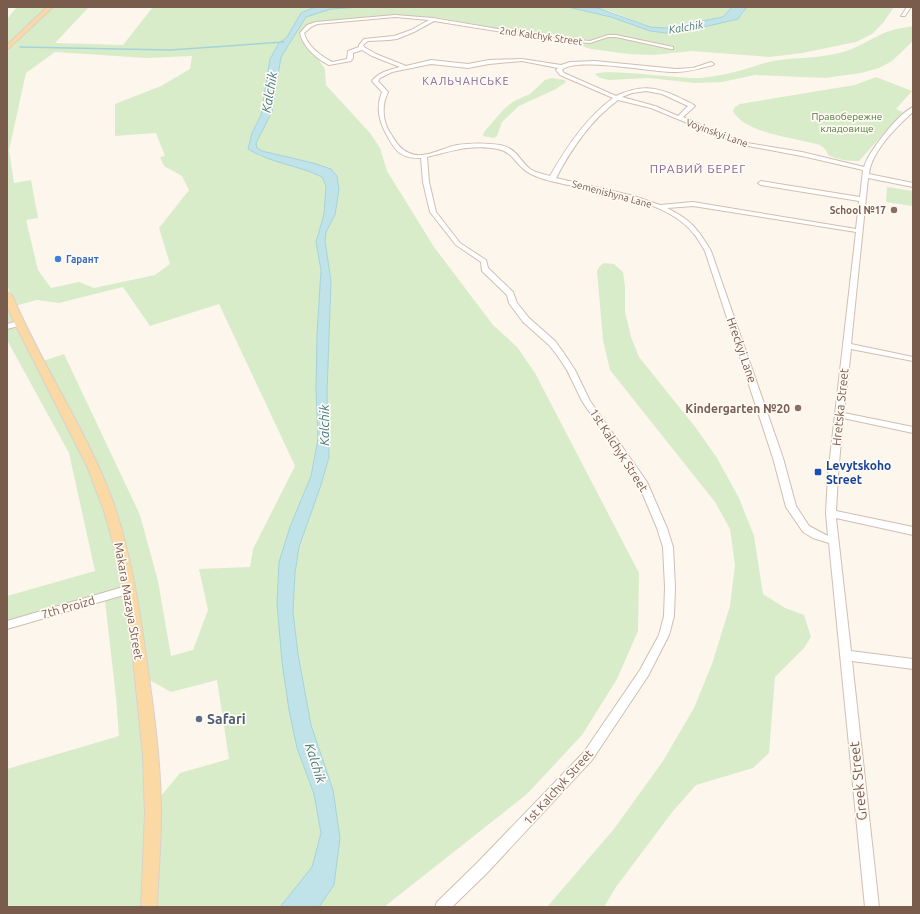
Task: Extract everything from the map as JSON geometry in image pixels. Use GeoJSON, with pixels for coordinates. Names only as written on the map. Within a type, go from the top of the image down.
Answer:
{"type":"FeatureCollection","features":[{"type":"Feature","properties":{"kind":"main road"},"geometry":{"type":"LineString","coordinates":[[7,48],[50,7]]}},
{"type":"Feature","properties":{"kind":"main road","name":"Makara Mazaya Street"},"geometry":{"type":"LineString","coordinates":[[7,295],[19,323],[88,454],[117,534],[130,589],[144,690],[149,748],[152,813],[149,907]]}},
{"type":"Feature","properties":{"kind":"street"},"geometry":{"type":"LineString","coordinates":[[903,15],[909,7]]}},
{"type":"Feature","properties":{"kind":"street","name":"2nd Kalchyk Street"},"geometry":{"type":"LineString","coordinates":[[433,18],[416,30],[403,35],[390,38],[366,40],[361,45],[362,48],[348,53],[351,58],[349,60],[331,64],[307,45],[303,40],[302,33],[308,26],[320,22],[395,16],[433,18],[549,39],[590,42],[608,36],[618,36],[671,48]]}},
{"type":"Feature","properties":{"kind":"street"},"geometry":{"type":"LineString","coordinates":[[362,48],[374,55],[406,68]]}},
{"type":"Feature","properties":{"kind":"street","name":"2nd Kalchyk Street"},"geometry":{"type":"LineString","coordinates":[[424,157],[414,156],[402,152],[388,132],[382,118],[381,100],[385,92],[376,83],[376,78],[390,71],[431,62],[468,66],[489,62],[514,60],[538,62],[561,67],[570,64],[595,62],[676,71],[711,64]]}},
{"type":"Feature","properties":{"kind":"street"},"geometry":{"type":"LineString","coordinates":[[561,67],[559,70],[562,74],[618,98]]}},
{"type":"Feature","properties":{"kind":"street"},"geometry":{"type":"LineString","coordinates":[[552,179],[587,125],[601,109],[618,98],[645,89],[656,91],[692,106],[679,118]]}},
{"type":"Feature","properties":{"kind":"street","name":"Voyinskyi Lane"},"geometry":{"type":"LineString","coordinates":[[618,98],[650,106],[740,143],[802,154],[913,185]]}},
{"type":"Feature","properties":{"kind":"street"},"geometry":{"type":"LineString","coordinates":[[859,231],[865,172],[870,159],[902,119],[913,109]]}},
{"type":"Feature","properties":{"kind":"street","name":"Semenishyna Lane"},"geometry":{"type":"LineString","coordinates":[[424,157],[452,148],[466,146],[499,147],[512,151],[530,171],[552,179],[631,198],[659,207],[694,204],[859,231]]}},
{"type":"Feature","properties":{"kind":"street","name":"1st Kalchyk Street"},"geometry":{"type":"LineString","coordinates":[[424,157],[429,197],[437,219],[464,248],[484,261],[485,269],[510,294],[513,303],[526,320],[552,343],[571,370],[586,401],[642,482],[662,528],[668,547],[670,587],[666,627],[658,649],[644,673],[588,756],[482,868],[442,907]]}},
{"type":"Feature","properties":{"kind":"street"},"geometry":{"type":"LineString","coordinates":[[761,183],[862,198]]}},
{"type":"Feature","properties":{"kind":"street","name":"Hreckyi Lane"},"geometry":{"type":"LineString","coordinates":[[659,207],[671,212],[692,226],[705,242],[778,458],[791,507],[806,529],[816,535],[833,541]]}},
{"type":"Feature","properties":{"kind":"street","name":"Hretska Street"},"geometry":{"type":"LineString","coordinates":[[845,655],[831,512],[859,231]]}},
{"type":"Feature","properties":{"kind":"street"},"geometry":{"type":"LineString","coordinates":[[7,327],[19,323]]}},
{"type":"Feature","properties":{"kind":"street"},"geometry":{"type":"LineString","coordinates":[[847,346],[913,360]]}},
{"type":"Feature","properties":{"kind":"street"},"geometry":{"type":"LineString","coordinates":[[840,416],[913,430]]}},
{"type":"Feature","properties":{"kind":"street"},"geometry":{"type":"LineString","coordinates":[[831,512],[913,531]]}},
{"type":"Feature","properties":{"kind":"street","name":"7th Proizd"},"geometry":{"type":"LineString","coordinates":[[7,625],[130,589]]}},
{"type":"Feature","properties":{"kind":"street"},"geometry":{"type":"LineString","coordinates":[[845,655],[913,664]]}},
{"type":"Feature","properties":{"kind":"street","name":"Greek Street"},"geometry":{"type":"LineString","coordinates":[[845,655],[872,907]]}},
{"type":"Feature","properties":{"kind":"green space"},"geometry":{"type":"Polygon","coordinates":[[[17,7],[49,7],[7,47],[7,19],[17,7]]]}},
{"type":"Feature","properties":{"kind":"green space"},"geometry":{"type":"Polygon","coordinates":[[[52,7],[89,7],[55,43],[123,45],[153,7],[315,7],[301,13],[287,37],[279,43],[270,59],[261,115],[252,133],[259,156],[307,170],[322,177],[326,186],[324,214],[316,242],[321,270],[317,334],[316,390],[318,439],[311,476],[290,527],[282,662],[297,748],[314,794],[321,833],[312,867],[280,907],[154,907],[157,801],[180,773],[229,759],[217,680],[171,692],[148,679],[120,533],[43,361],[64,354],[140,515],[158,581],[171,656],[193,650],[208,610],[199,569],[250,567],[253,549],[295,466],[219,304],[150,326],[123,287],[59,303],[37,300],[15,306],[7,285],[7,50],[52,7]],[[55,52],[26,73],[9,150],[14,183],[31,180],[38,218],[26,220],[38,270],[51,288],[79,282],[94,288],[155,275],[170,264],[159,228],[189,190],[182,176],[164,166],[160,157],[165,156],[156,133],[115,136],[115,104],[161,86],[190,69],[192,56],[146,58],[55,52]]]}},
{"type":"Feature","properties":{"kind":"green space"},"geometry":{"type":"Polygon","coordinates":[[[362,7],[568,7],[611,17],[650,31],[674,34],[743,14],[747,7],[894,7],[883,23],[872,34],[856,42],[802,53],[770,57],[692,51],[654,55],[629,54],[591,49],[558,39],[435,17],[396,16],[320,21],[308,25],[299,35],[304,44],[314,53],[325,69],[326,85],[370,133],[380,148],[387,171],[434,247],[493,325],[517,347],[535,373],[639,573],[638,631],[617,679],[582,735],[527,794],[384,907],[319,907],[334,885],[333,790],[311,725],[298,654],[293,612],[295,573],[299,547],[321,485],[329,457],[327,393],[331,281],[325,241],[326,232],[335,215],[339,189],[313,163],[262,151],[257,148],[256,143],[272,112],[281,57],[306,17],[331,9],[362,7]]]}},
{"type":"Feature","properties":{"kind":"green space"},"geometry":{"type":"Polygon","coordinates":[[[590,7],[732,7],[723,17],[666,28],[650,27],[610,11],[590,7]]]}},
{"type":"Feature","properties":{"kind":"green space"},"geometry":{"type":"Polygon","coordinates":[[[913,26],[913,41],[892,61],[879,68],[861,73],[825,78],[755,75],[722,82],[695,83],[649,78],[609,80],[600,78],[595,74],[602,72],[613,72],[690,78],[717,76],[784,59],[823,56],[843,52],[887,32],[913,26]]]}},
{"type":"Feature","properties":{"kind":"green space","name":"Правобережне кладовище"},"geometry":{"type":"Polygon","coordinates":[[[876,77],[912,91],[896,109],[903,112],[859,161],[836,158],[828,155],[826,150],[820,145],[760,130],[739,119],[733,111],[735,107],[740,104],[855,85],[876,77]]]}},
{"type":"Feature","properties":{"kind":"green space"},"geometry":{"type":"Polygon","coordinates":[[[552,78],[564,80],[566,82],[556,89],[519,106],[502,122],[497,136],[494,138],[483,136],[484,132],[504,109],[514,101],[530,94],[545,80],[552,78]]]}},
{"type":"Feature","properties":{"kind":"green space"},"geometry":{"type":"Polygon","coordinates":[[[887,187],[913,191],[912,206],[886,202],[887,187]]]}},
{"type":"Feature","properties":{"kind":"green space"},"geometry":{"type":"Polygon","coordinates":[[[604,263],[614,264],[623,272],[625,287],[625,311],[631,337],[639,357],[696,428],[717,458],[739,498],[754,536],[763,594],[785,608],[804,615],[811,637],[804,648],[775,677],[769,753],[753,768],[696,785],[673,811],[616,887],[604,907],[547,907],[614,829],[663,761],[694,708],[712,664],[730,606],[735,565],[730,529],[715,502],[610,370],[603,340],[597,271],[604,263]]]}},
{"type":"Feature","properties":{"kind":"green space"},"geometry":{"type":"Polygon","coordinates":[[[7,300],[101,493],[126,586],[7,621],[7,596],[95,571],[69,453],[7,340],[7,300]]]}},
{"type":"Feature","properties":{"kind":"green space"},"geometry":{"type":"Polygon","coordinates":[[[126,594],[140,691],[148,814],[144,907],[7,907],[7,769],[119,736],[105,601],[126,594]]]}},
{"type":"Feature","properties":{"kind":"water","name":"Kalchik"},"geometry":{"type":"Polygon","coordinates":[[[315,7],[362,7],[331,9],[306,17],[281,57],[272,112],[256,143],[257,148],[262,151],[313,163],[331,169],[337,176],[339,189],[335,215],[326,232],[325,241],[331,281],[327,393],[329,457],[321,485],[299,547],[295,573],[293,612],[298,654],[311,725],[333,790],[340,838],[334,885],[319,907],[280,907],[312,867],[321,833],[314,794],[297,748],[289,710],[282,662],[277,603],[279,562],[290,527],[311,476],[318,439],[316,390],[317,334],[321,270],[316,242],[324,214],[326,186],[322,177],[265,158],[248,149],[252,133],[261,115],[270,59],[279,43],[287,37],[301,13],[315,7]]]}},
{"type":"Feature","properties":{"kind":"water","name":"Kalchik"},"geometry":{"type":"Polygon","coordinates":[[[568,7],[598,8],[650,27],[666,28],[723,17],[732,7],[747,7],[738,19],[674,34],[650,31],[611,17],[568,7]]]}},
{"type":"Feature","properties":{"kind":"waterway"},"geometry":{"type":"LineString","coordinates":[[20,47],[170,50],[284,42]]}},
{"type":"Feature","properties":{"kind":"place","name":"School №17"},"geometry":{"type":"Point","coordinates":[894,210]}},
{"type":"Feature","properties":{"kind":"place","name":"Гарант"},"geometry":{"type":"Point","coordinates":[58,259]}},
{"type":"Feature","properties":{"kind":"place","name":"Kindergarten №20"},"geometry":{"type":"Point","coordinates":[798,408]}},
{"type":"Feature","properties":{"kind":"place","name":"Levytskoho Street"},"geometry":{"type":"Point","coordinates":[818,472]}},
{"type":"Feature","properties":{"kind":"place","name":"Safari"},"geometry":{"type":"Point","coordinates":[199,719]}},
{"type":"Feature","properties":{"kind":"district","name":"КАЛЬЧАНСЬКЕ"},"geometry":{"type":"Point","coordinates":[466,81]}},
{"type":"Feature","properties":{"kind":"district","name":"ПРАВИЙ БЕРЕГ"},"geometry":{"type":"Point","coordinates":[698,168]}}]}
